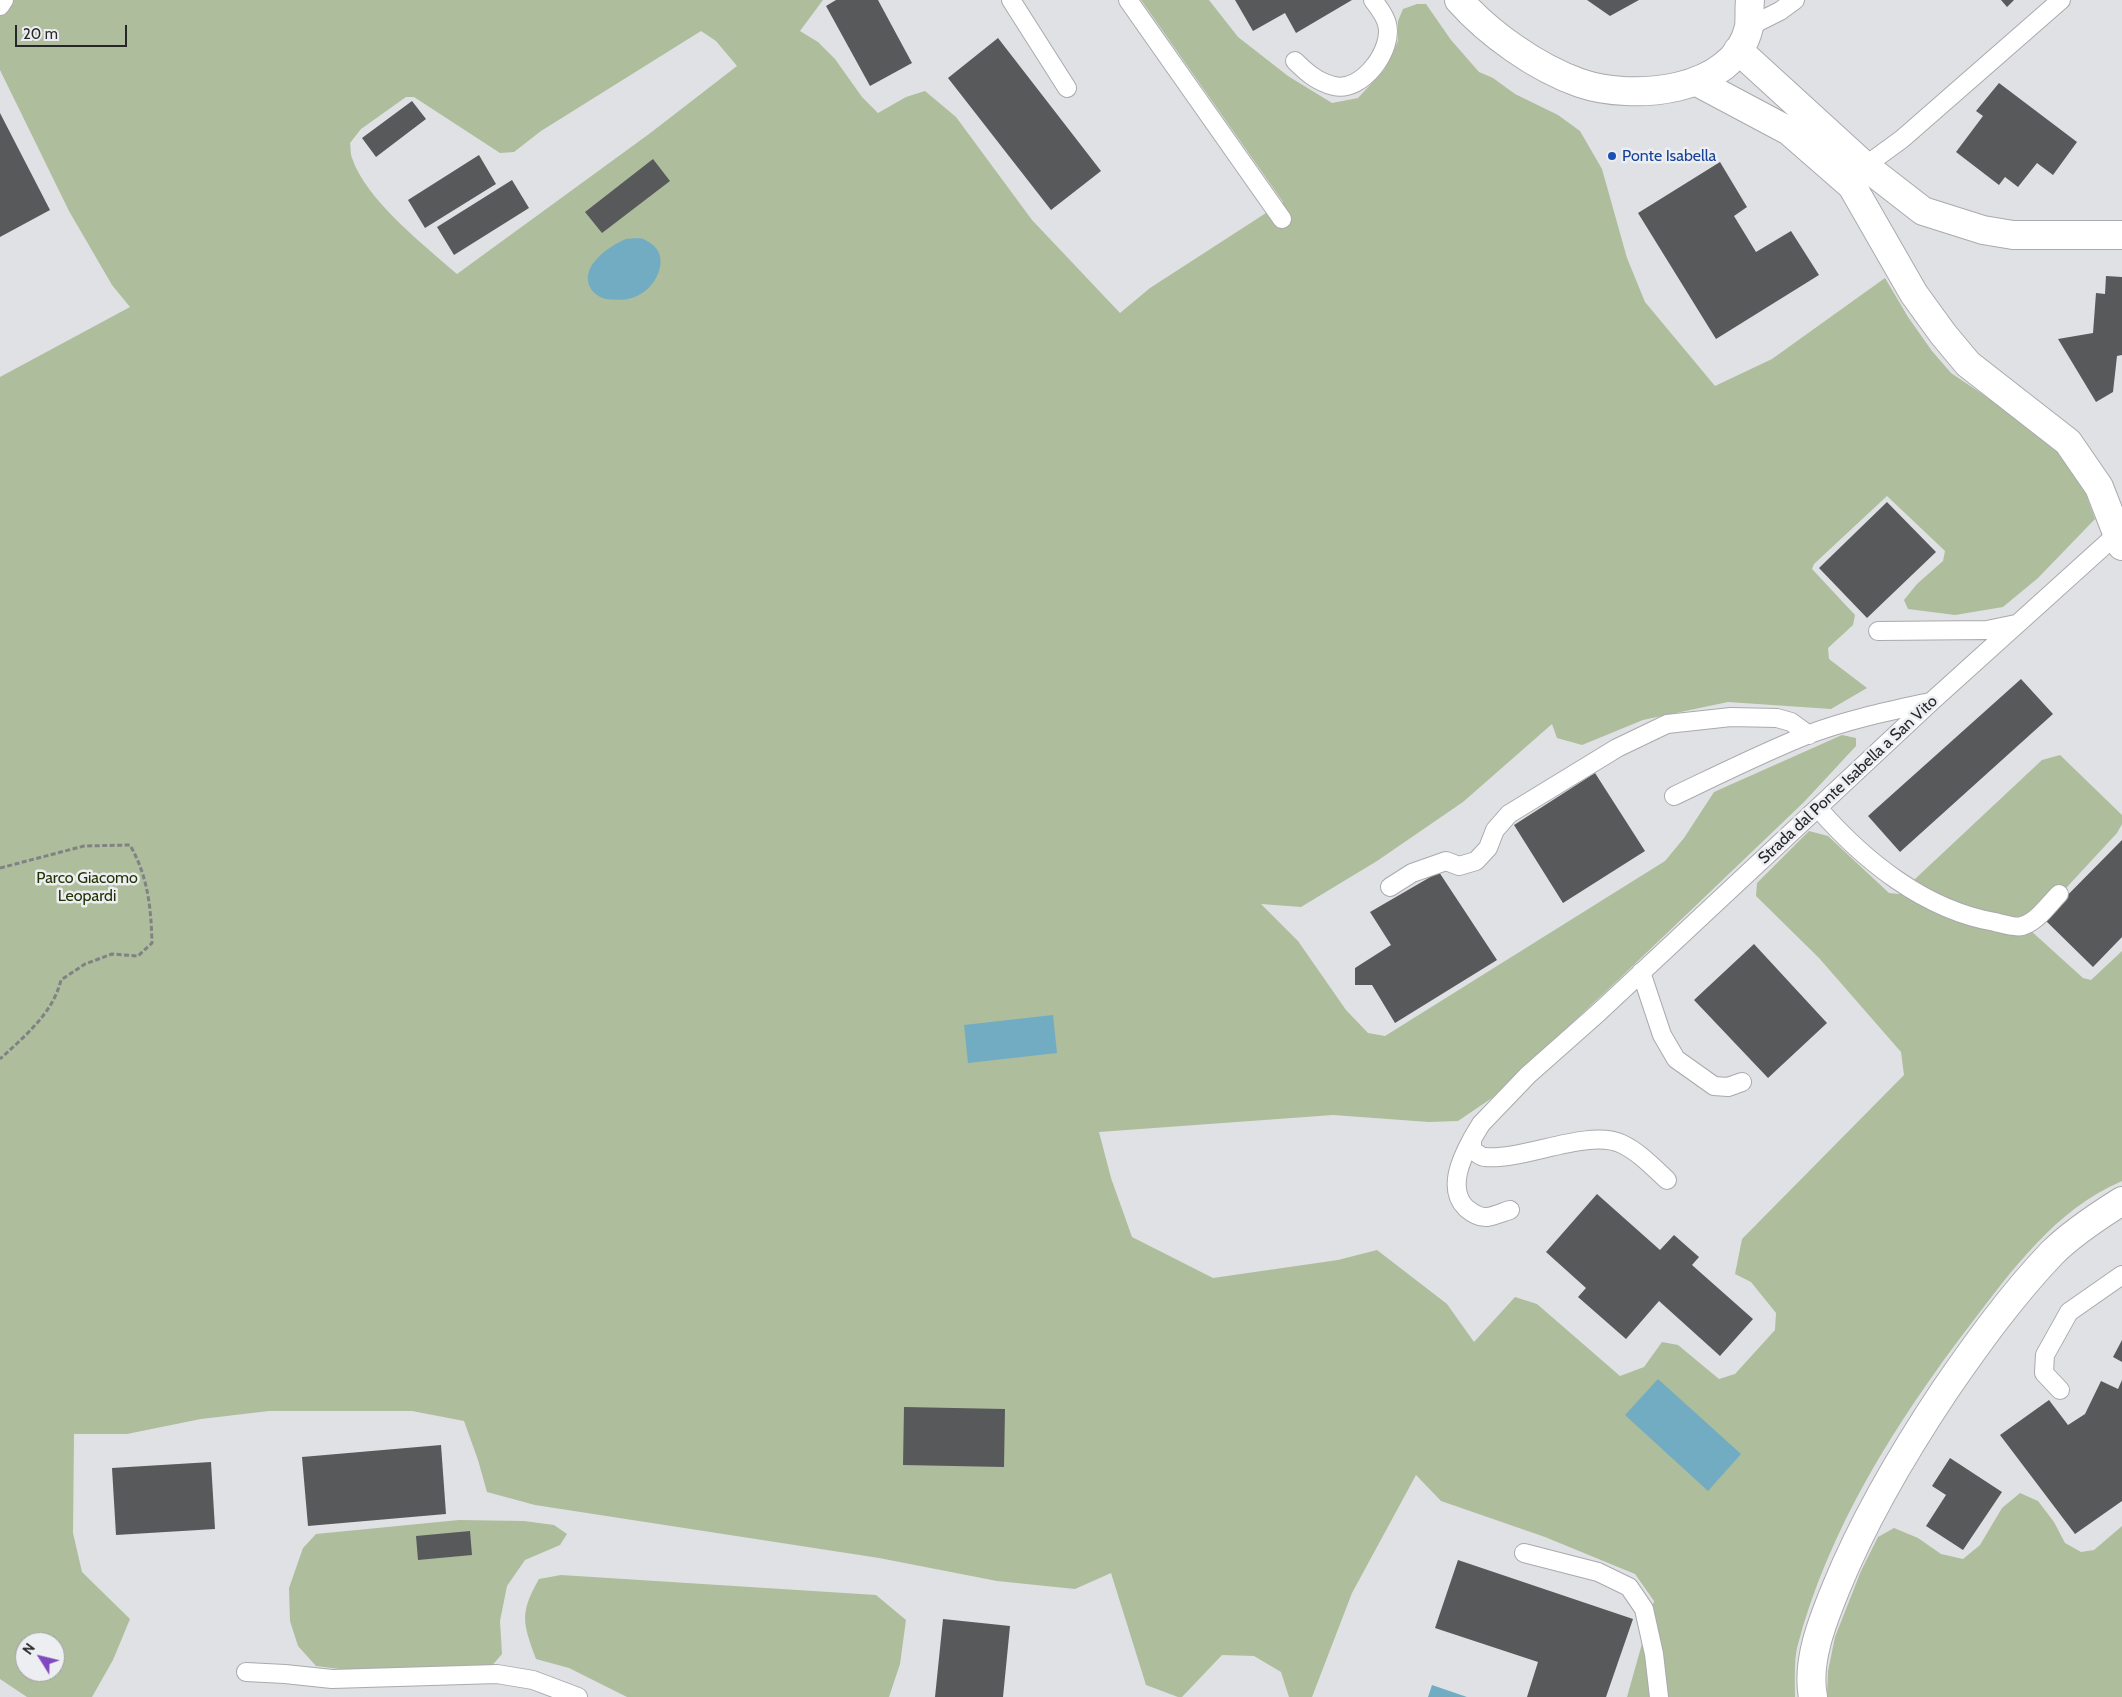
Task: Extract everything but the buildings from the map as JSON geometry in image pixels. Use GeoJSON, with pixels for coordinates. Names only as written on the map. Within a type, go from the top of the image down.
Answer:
{"type":"FeatureCollection","features":[{"type":"Feature","properties":{"kind":"street"},"geometry":{"type":"LineString","coordinates":[[1459,0],[1494,35],[1538,63],[1580,83],[1618,90],[1663,90],[1697,82],[1721,69],[1743,39],[1750,0]]}},
{"type":"Feature","properties":{"kind":"street"},"geometry":{"type":"LineString","coordinates":[[1743,39],[1866,166],[1923,211],[1983,230],[2014,236],[2122,235]]}},
{"type":"Feature","properties":{"kind":"street","name":"Strada dal Ponte Isabella a San Vito"},"geometry":{"type":"LineString","coordinates":[[1697,82],[1789,131],[1852,186],[1914,294],[1968,364],[2068,442],[2099,487],[2119,541]]}},
{"type":"Feature","properties":{"kind":"street"},"geometry":{"type":"LineString","coordinates":[[1813,1697],[1813,1662],[1821,1626],[1870,1511],[1904,1454],[1971,1352],[2017,1291],[2054,1251],[2096,1217],[2122,1202]]}},
{"type":"Feature","properties":{"kind":"lane"},"geometry":{"type":"LineString","coordinates":[[0,6],[4,0]]}},
{"type":"Feature","properties":{"kind":"lane"},"geometry":{"type":"LineString","coordinates":[[1010,0],[1067,88]]}},
{"type":"Feature","properties":{"kind":"lane"},"geometry":{"type":"LineString","coordinates":[[1128,0],[1282,219]]}},
{"type":"Feature","properties":{"kind":"lane"},"geometry":{"type":"LineString","coordinates":[[1295,61],[1310,76],[1335,87],[1358,82],[1371,70],[1388,41],[1387,23],[1373,0]]}},
{"type":"Feature","properties":{"kind":"lane"},"geometry":{"type":"LineString","coordinates":[[1743,39],[1795,0]]}},
{"type":"Feature","properties":{"kind":"lane"},"geometry":{"type":"LineString","coordinates":[[1866,166],[1902,140],[2061,0]]}},
{"type":"Feature","properties":{"kind":"lane","name":"Strada dal Ponte Isabella a San Vito"},"geometry":{"type":"LineString","coordinates":[[1510,1210],[1486,1217],[1473,1214],[1460,1202],[1457,1182],[1460,1162],[1481,1124],[1528,1075],[1818,808],[1930,702],[2017,624],[2119,541]]}},
{"type":"Feature","properties":{"kind":"lane"},"geometry":{"type":"LineString","coordinates":[[1878,631],[1987,630],[2017,624]]}},
{"type":"Feature","properties":{"kind":"lane"},"geometry":{"type":"LineString","coordinates":[[1674,796],[1753,758],[1809,735],[1852,721],[1930,702]]}},
{"type":"Feature","properties":{"kind":"lane"},"geometry":{"type":"LineString","coordinates":[[1390,887],[1412,873],[1446,861],[1458,866],[1476,861],[1488,848],[1495,830],[1509,814],[1617,748],[1667,724],[1731,717],[1778,718],[1791,722],[1809,735]]}},
{"type":"Feature","properties":{"kind":"lane"},"geometry":{"type":"LineString","coordinates":[[1818,808],[1870,860],[1908,888],[1951,909],[1985,921],[2021,927],[2035,919],[2058,894]]}},
{"type":"Feature","properties":{"kind":"lane"},"geometry":{"type":"LineString","coordinates":[[1641,972],[1662,1035],[1676,1059],[1714,1086],[1728,1087],[1742,1082]]}},
{"type":"Feature","properties":{"kind":"lane"},"geometry":{"type":"LineString","coordinates":[[1472,1139],[1472,1150],[1483,1157],[1510,1155],[1596,1140],[1620,1144],[1646,1160],[1667,1180]]}},
{"type":"Feature","properties":{"kind":"lane"},"geometry":{"type":"LineString","coordinates":[[2060,1390],[2044,1373],[2045,1355],[2069,1312],[2122,1275]]}},
{"type":"Feature","properties":{"kind":"lane"},"geometry":{"type":"LineString","coordinates":[[1524,1553],[1598,1572],[1629,1587],[1644,1609],[1654,1654],[1659,1697]]}},
{"type":"Feature","properties":{"kind":"lane"},"geometry":{"type":"LineString","coordinates":[[246,1672],[332,1679],[497,1674],[533,1680],[578,1697]]}},
{"type":"Feature","properties":{"kind":"path"},"geometry":{"type":"LineString","coordinates":[[0,868],[84,846],[130,845],[140,862],[151,907],[152,943],[138,956],[112,954],[85,964],[62,980],[57,996],[32,1029],[0,1059]]}},
{"type":"Feature","properties":{"kind":"green space","name":"Parco Giacomo Leopardi"},"geometry":{"type":"Polygon","coordinates":[[[0,0],[823,0],[800,31],[818,42],[835,59],[862,97],[878,113],[906,97],[925,91],[956,117],[1032,220],[1120,313],[1150,288],[1283,202],[1141,0],[1209,0],[1238,37],[1288,76],[1332,103],[1358,98],[1384,70],[1398,41],[1398,21],[1403,9],[1417,4],[1426,4],[1451,40],[1479,72],[1493,78],[1515,94],[1558,115],[1580,131],[1602,169],[1627,258],[1645,302],[1715,386],[1772,359],[1885,278],[1908,317],[1932,351],[1951,373],[1997,404],[2058,451],[2080,478],[2095,519],[2038,578],[2003,607],[1955,615],[1908,609],[1904,600],[1917,584],[1943,561],[1945,551],[1887,496],[1814,564],[1812,569],[1855,615],[1853,625],[1828,648],[1829,659],[1867,688],[1831,709],[1728,702],[1643,720],[1582,745],[1557,738],[1552,724],[1463,802],[1377,861],[1301,907],[1261,904],[1298,941],[1346,1010],[1368,1033],[1385,1036],[1665,861],[1684,838],[1714,792],[1842,735],[1856,738],[1856,746],[1804,802],[1492,1098],[1458,1121],[1429,1122],[1333,1115],[1099,1132],[1111,1178],[1132,1237],[1213,1278],[1338,1260],[1377,1250],[1447,1304],[1474,1342],[1515,1297],[1537,1304],[1620,1376],[1644,1367],[1662,1342],[1678,1345],[1719,1379],[1735,1374],[1775,1330],[1776,1313],[1751,1282],[1735,1274],[1742,1239],[1904,1075],[1901,1052],[1819,958],[1756,896],[1757,883],[1809,831],[1828,836],[1889,893],[1899,894],[2042,760],[2060,755],[2122,815],[2122,824],[2117,833],[2030,927],[2030,930],[2083,978],[2091,980],[2122,951],[2122,1181],[2098,1193],[2076,1208],[2056,1224],[2019,1263],[1943,1362],[1891,1438],[1867,1478],[1846,1519],[1810,1604],[1796,1654],[1795,1697],[1627,1697],[1654,1601],[1635,1574],[1545,1537],[1441,1501],[1416,1475],[1352,1593],[1312,1697],[1289,1697],[1281,1672],[1254,1656],[1222,1655],[1182,1697],[1178,1697],[1146,1685],[1111,1573],[1075,1589],[997,1581],[879,1558],[535,1505],[487,1492],[464,1421],[412,1411],[269,1411],[201,1419],[127,1434],[74,1434],[73,1533],[82,1572],[130,1619],[113,1660],[92,1697],[27,1697],[0,1679],[0,377],[130,307],[112,285],[69,211],[0,70],[0,0]],[[701,31],[541,131],[514,152],[500,153],[414,97],[406,97],[361,129],[350,143],[352,158],[359,174],[383,206],[413,236],[457,274],[649,134],[737,66],[716,41],[701,31]]]}},
{"type":"Feature","properties":{"kind":"green space"},"geometry":{"type":"Polygon","coordinates":[[[2020,1493],[2038,1501],[2054,1522],[2065,1543],[2081,1552],[2094,1550],[2122,1526],[2122,1697],[1827,1697],[1828,1671],[1835,1637],[1861,1571],[1878,1537],[1894,1528],[1918,1538],[1941,1554],[1963,1559],[1980,1545],[2002,1508],[2020,1493]]]}},
{"type":"Feature","properties":{"kind":"green space"},"geometry":{"type":"Polygon","coordinates":[[[459,1520],[524,1521],[554,1525],[567,1534],[560,1545],[525,1560],[507,1586],[500,1621],[502,1654],[490,1668],[355,1671],[316,1666],[298,1646],[290,1621],[289,1588],[303,1548],[316,1534],[459,1520]]]}},
{"type":"Feature","properties":{"kind":"green space"},"geometry":{"type":"Polygon","coordinates":[[[561,1575],[876,1595],[906,1620],[900,1664],[889,1697],[627,1697],[569,1668],[536,1659],[526,1627],[525,1619],[528,1601],[539,1579],[561,1575]]]}},
{"type":"Feature","properties":{"kind":"water"},"geometry":{"type":"Polygon","coordinates":[[[626,239],[643,239],[654,245],[659,252],[661,260],[657,277],[645,291],[633,298],[618,300],[602,298],[591,289],[588,281],[592,265],[604,252],[626,239]]]}},
{"type":"Feature","properties":{"kind":"water"},"geometry":{"type":"Polygon","coordinates":[[[1053,1015],[1057,1053],[968,1063],[964,1025],[1053,1015]]]}},
{"type":"Feature","properties":{"kind":"water"},"geometry":{"type":"Polygon","coordinates":[[[1658,1379],[1741,1454],[1708,1491],[1625,1415],[1658,1379]]]}},
{"type":"Feature","properties":{"kind":"water"},"geometry":{"type":"Polygon","coordinates":[[[1432,1685],[1467,1697],[1428,1697],[1432,1685]]]}},
{"type":"Feature","properties":{"kind":"place","name":"Ponte Isabella"},"geometry":{"type":"Point","coordinates":[1612,156]}}]}
